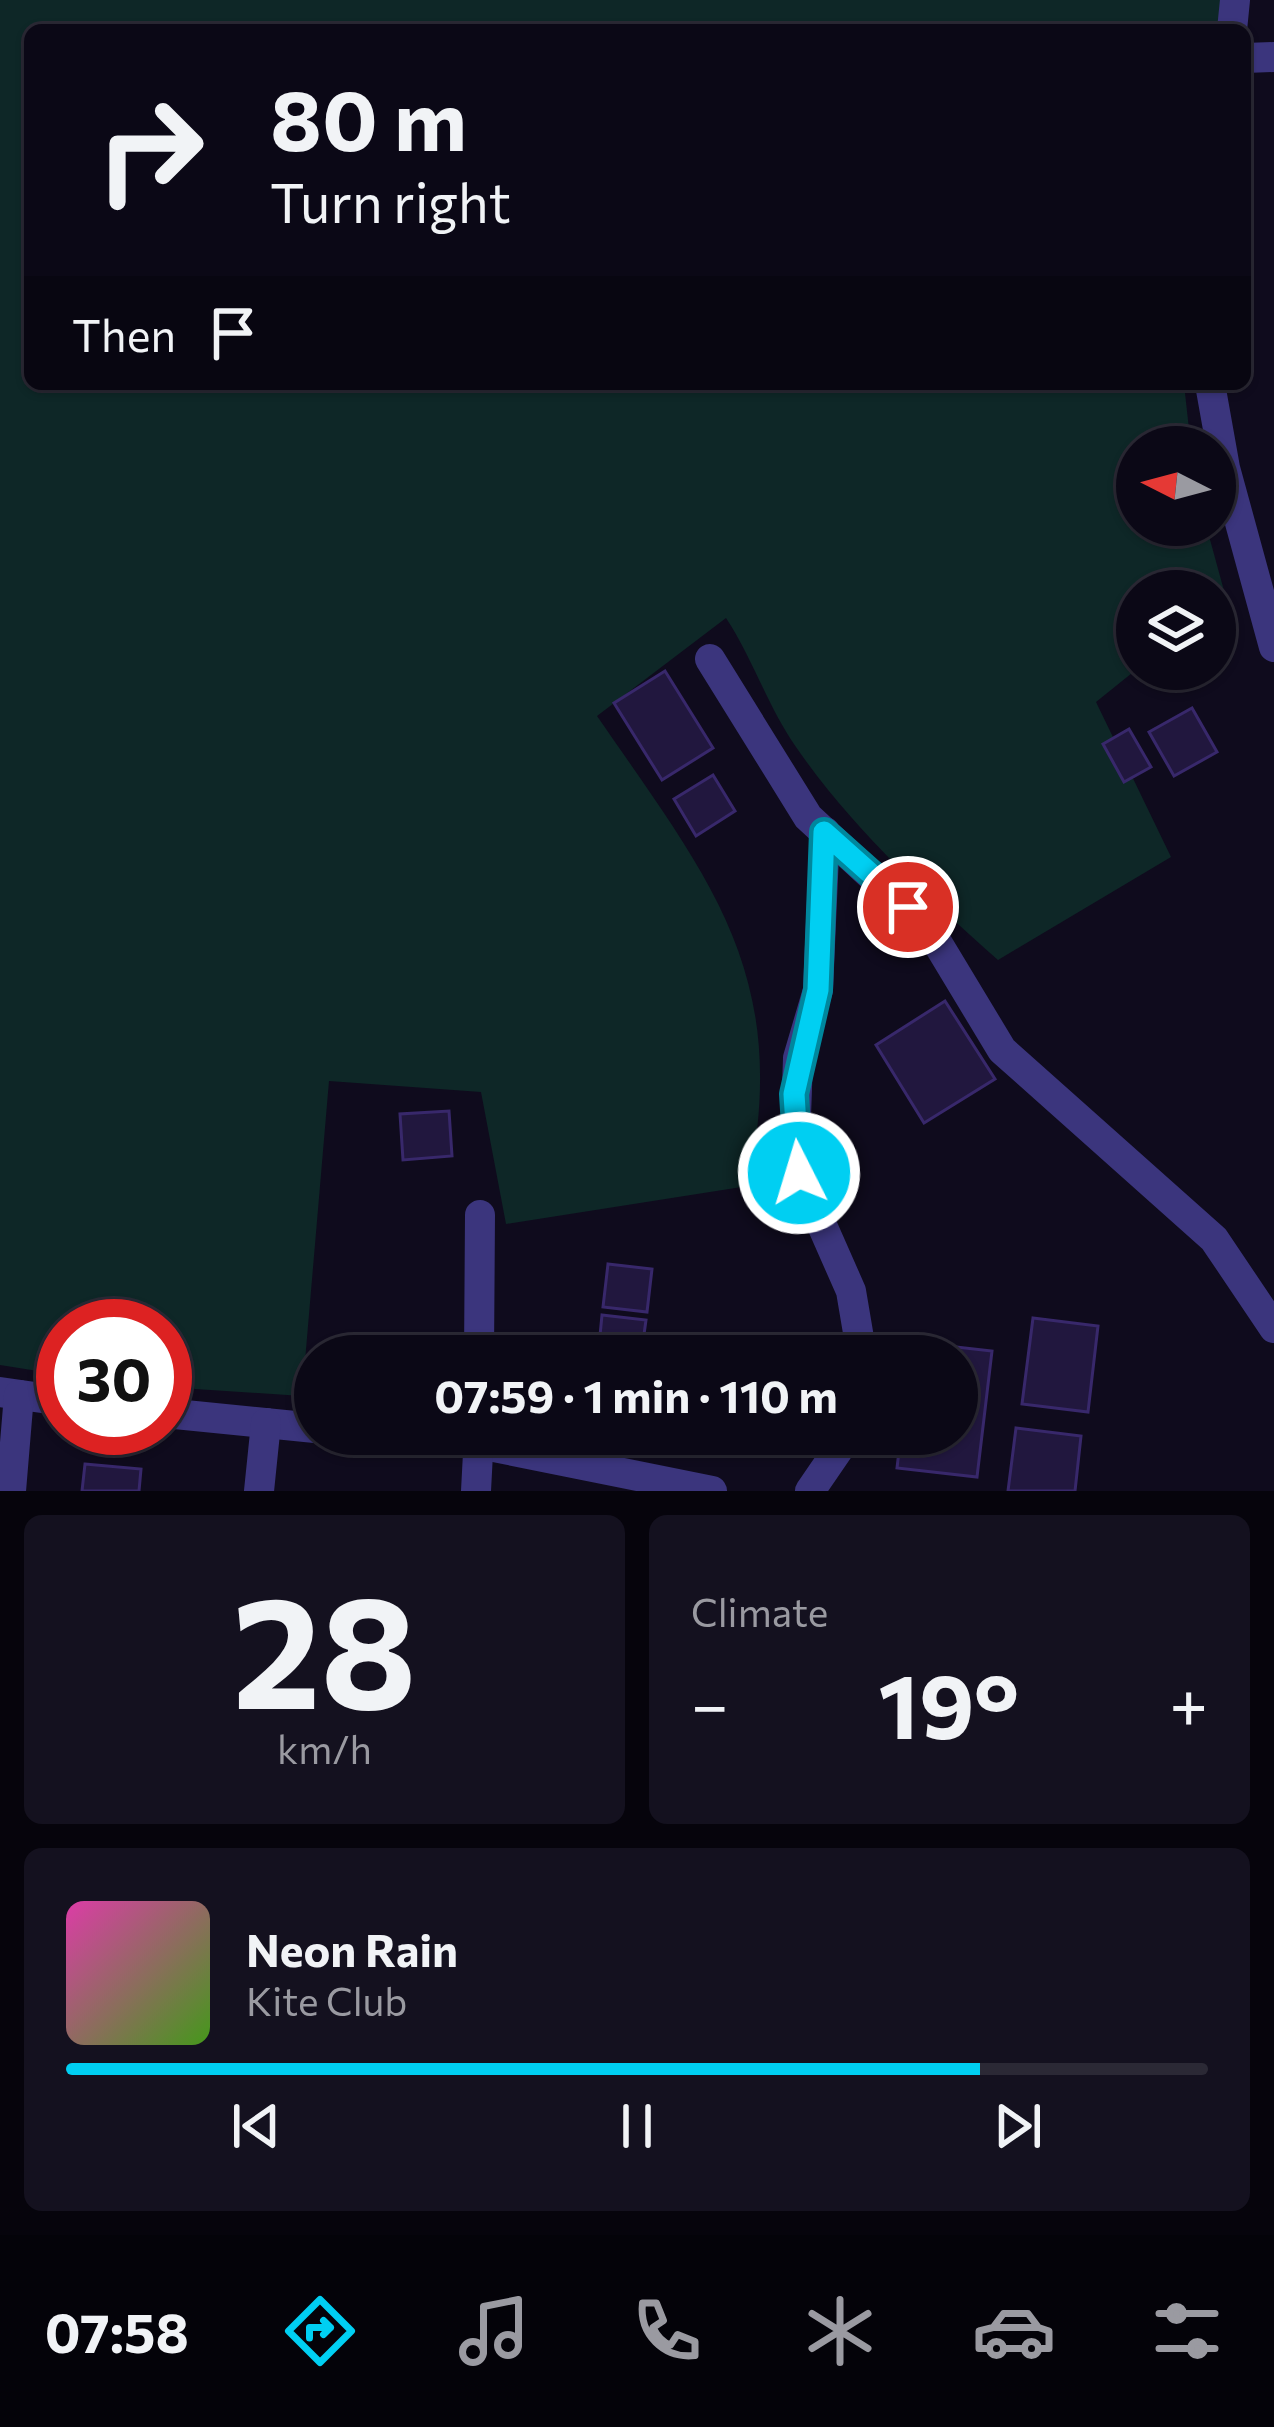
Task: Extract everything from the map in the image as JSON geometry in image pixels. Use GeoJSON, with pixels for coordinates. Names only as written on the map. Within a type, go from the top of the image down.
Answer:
{"type":"FeatureCollection","features":[{"type":"Feature","properties":{"kind":"street"},"geometry":{"type":"LineString","coordinates":[[1211,390],[1274,646]]}},
{"type":"Feature","properties":{"kind":"street"},"geometry":{"type":"LineString","coordinates":[[1238,508],[1274,568]]}},
{"type":"Feature","properties":{"kind":"street"},"geometry":{"type":"LineString","coordinates":[[710,659],[808,817],[929,929],[963,977],[987,1030],[1018,1069],[1214,1239],[1274,1328]]}},
{"type":"Feature","properties":{"kind":"street"},"geometry":{"type":"LineString","coordinates":[[824,832],[818,990],[798,1058],[795,1147],[799,1173],[851,1291],[858,1335]]}},
{"type":"Feature","properties":{"kind":"street"},"geometry":{"type":"LineString","coordinates":[[479,1335],[480,1215]]}},
{"type":"Feature","properties":{"kind":"street"},"geometry":{"type":"LineString","coordinates":[[9,1393],[11,1491]]}},
{"type":"Feature","properties":{"kind":"street"},"geometry":{"type":"LineString","coordinates":[[192,1416],[294,1426]]}},
{"type":"Feature","properties":{"kind":"street"},"geometry":{"type":"LineString","coordinates":[[259,1491],[266,1423]]}},
{"type":"Feature","properties":{"kind":"street"},"geometry":{"type":"LineString","coordinates":[[476,1491],[477,1455]]}},
{"type":"Feature","properties":{"kind":"street"},"geometry":{"type":"LineString","coordinates":[[550,1455],[712,1491]]}},
{"type":"Feature","properties":{"kind":"street"},"geometry":{"type":"LineString","coordinates":[[810,1491],[835,1455]]}},
{"type":"Feature","properties":{"kind":"green space"},"geometry":{"type":"Polygon","coordinates":[[[0,0],[1221,0],[1219,24],[24,24],[24,390],[1185,390],[1189,426],[1116,426],[1116,546],[1212,546],[1218,570],[1116,570],[1116,686],[1096,702],[1171,857],[998,960],[891,860],[841,805],[786,732],[726,618],[597,716],[706,881],[731,933],[749,987],[759,1046],[759,1112],[748,1186],[506,1224],[481,1092],[329,1081],[307,1335],[294,1335],[294,1395],[192,1389],[192,1299],[36,1299],[36,1371],[0,1365],[0,0]]]}},
{"type":"Feature","properties":{"kind":"building"},"geometry":{"type":"Polygon","coordinates":[[[665,671],[713,748],[662,780],[614,703],[665,671]]]}},
{"type":"Feature","properties":{"kind":"building"},"geometry":{"type":"Polygon","coordinates":[[[1192,708],[1217,752],[1174,776],[1149,732],[1192,708]]]}},
{"type":"Feature","properties":{"kind":"building"},"geometry":{"type":"Polygon","coordinates":[[[1129,729],[1151,767],[1124,782],[1103,744],[1129,729]]]}},
{"type":"Feature","properties":{"kind":"building"},"geometry":{"type":"Polygon","coordinates":[[[713,775],[735,811],[696,836],[674,799],[713,775]]]}},
{"type":"Feature","properties":{"kind":"building"},"geometry":{"type":"Polygon","coordinates":[[[945,1001],[995,1079],[924,1123],[876,1045],[945,1001]]]}},
{"type":"Feature","properties":{"kind":"building"},"geometry":{"type":"Polygon","coordinates":[[[449,1111],[452,1156],[403,1160],[400,1114],[449,1111]]]}},
{"type":"Feature","properties":{"kind":"building"},"geometry":{"type":"Polygon","coordinates":[[[608,1264],[652,1269],[647,1312],[603,1307],[608,1264]]]}},
{"type":"Feature","properties":{"kind":"building"},"geometry":{"type":"Polygon","coordinates":[[[602,1315],[646,1320],[644,1335],[600,1335],[602,1315]]]}},
{"type":"Feature","properties":{"kind":"building"},"geometry":{"type":"Polygon","coordinates":[[[1033,1318],[1098,1326],[1088,1412],[1022,1404],[1033,1318]]]}},
{"type":"Feature","properties":{"kind":"building"},"geometry":{"type":"Polygon","coordinates":[[[978,1349],[992,1351],[977,1477],[897,1468],[899,1455],[978,1455],[978,1349]]]}},
{"type":"Feature","properties":{"kind":"building"},"geometry":{"type":"Polygon","coordinates":[[[1016,1428],[1081,1436],[1075,1491],[1008,1491],[1016,1428]]]}},
{"type":"Feature","properties":{"kind":"building"},"geometry":{"type":"Polygon","coordinates":[[[85,1464],[141,1469],[139,1491],[82,1491],[85,1464]]]}},
{"type":"Feature","properties":{"kind":"route"},"geometry":{"type":"LineString","coordinates":[[799,1173],[794,1094],[806,1023],[818,990],[824,832],[908,907]]}}]}
